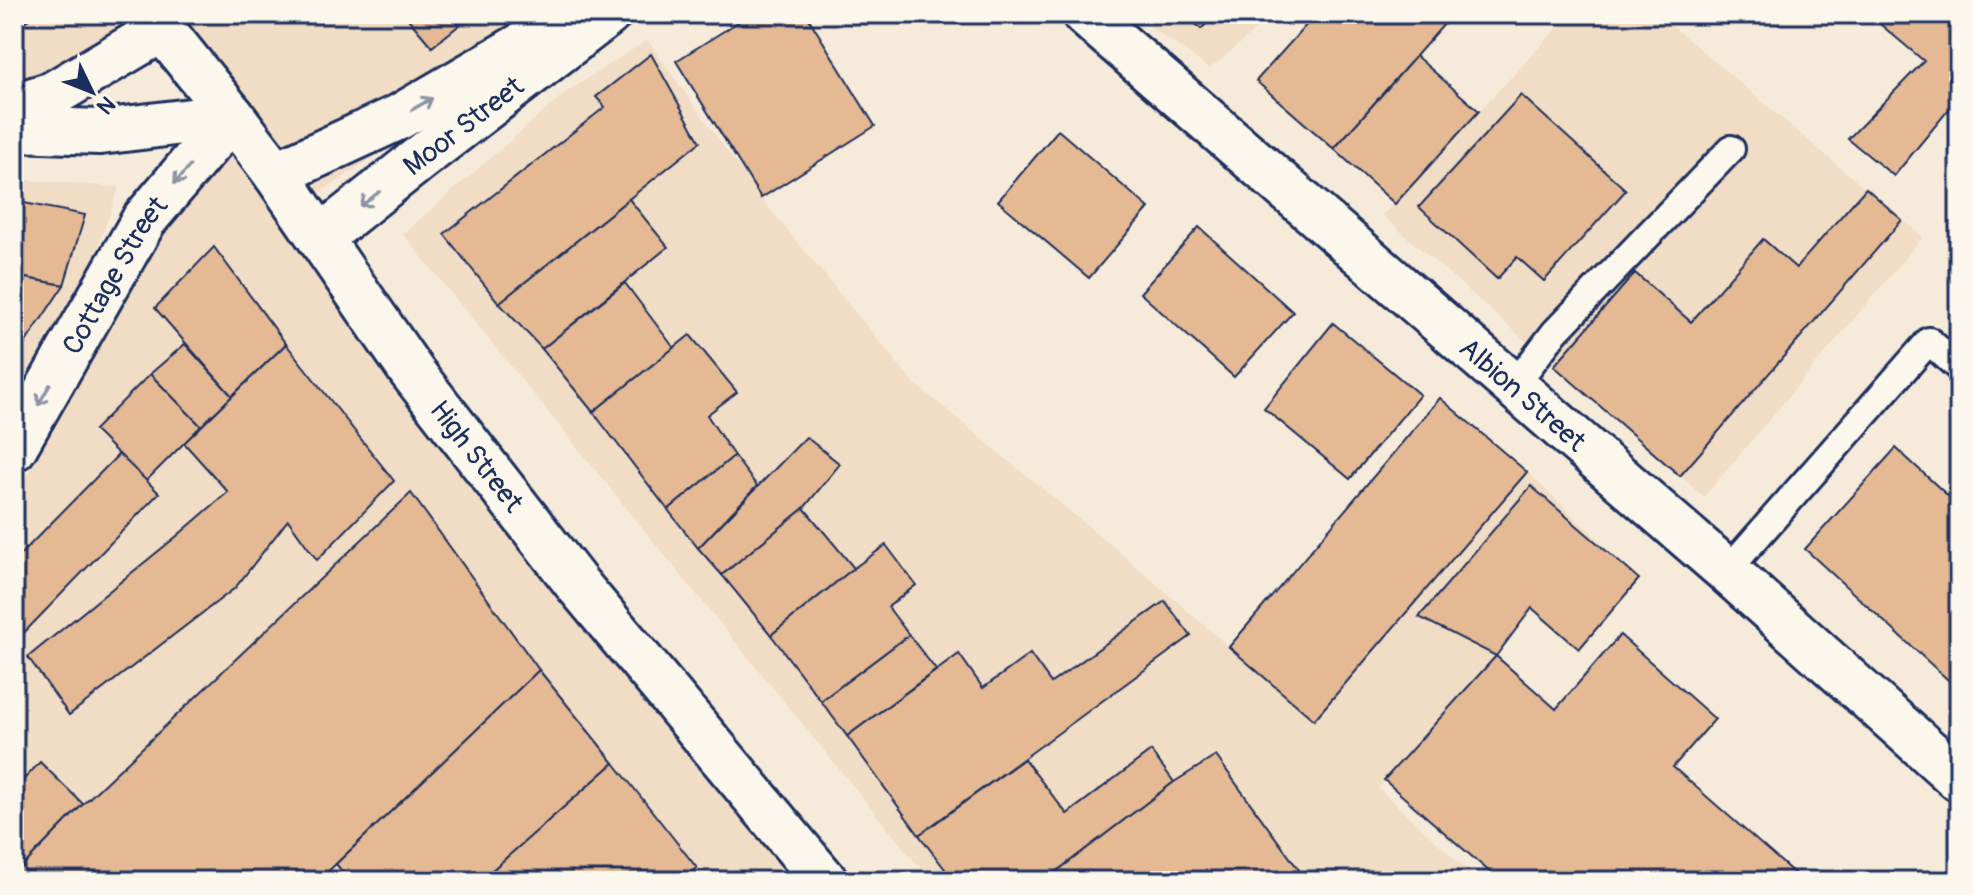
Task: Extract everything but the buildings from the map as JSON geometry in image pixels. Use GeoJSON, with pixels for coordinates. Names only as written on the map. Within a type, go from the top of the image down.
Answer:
{"type":"FeatureCollection","features":[{"type":"Feature","properties":{"kind":"street","name":"Moor Street"},"geometry":{"type":"LineString","coordinates":[[276,174],[399,117],[576,14]]}},
{"type":"Feature","properties":{"kind":"street","name":"Moor Street"},"geometry":{"type":"LineString","coordinates":[[320,238],[608,14]]}},
{"type":"Feature","properties":{"kind":"street","name":"Albion Street"},"geometry":{"type":"LineString","coordinates":[[1085,14],[1727,571],[1959,779]]}},
{"type":"Feature","properties":{"kind":"street","name":"High Street"},"geometry":{"type":"LineString","coordinates":[[156,22],[276,174],[412,372],[577,584],[825,881]]}},
{"type":"Feature","properties":{"kind":"street"},"geometry":{"type":"LineString","coordinates":[[14,106],[53,94],[156,22]]}},
{"type":"Feature","properties":{"kind":"street"},"geometry":{"type":"LineString","coordinates":[[14,129],[100,132],[232,116]]}},
{"type":"Feature","properties":{"kind":"street","name":"Cottage Street"},"geometry":{"type":"LineString","coordinates":[[14,448],[144,220],[232,116]]}},
{"type":"Feature","properties":{"kind":"lane"},"geometry":{"type":"LineString","coordinates":[[1513,387],[1555,332],[1731,149]]}},
{"type":"Feature","properties":{"kind":"lane"},"geometry":{"type":"LineString","coordinates":[[1727,571],[1929,341],[1959,368]]}},
{"type":"Feature","properties":{"kind":"shaded area"},"geometry":{"type":"Polygon","coordinates":[[[14,14],[586,14],[299,207],[825,881],[14,881],[14,504],[144,220],[232,116],[161,30],[14,106],[14,14]]]}},
{"type":"Feature","properties":{"kind":"shaded area"},"geometry":{"type":"Polygon","coordinates":[[[1132,14],[1274,14],[1210,69],[1132,14]]]}},
{"type":"Feature","properties":{"kind":"shaded area"},"geometry":{"type":"Polygon","coordinates":[[[1571,14],[1658,14],[1923,237],[1704,497],[1382,215],[1571,14]]]}},
{"type":"Feature","properties":{"kind":"shaded area"},"geometry":{"type":"Polygon","coordinates":[[[647,40],[761,198],[912,381],[1118,551],[1314,720],[1527,472],[1600,541],[1532,608],[1496,656],[1378,788],[1479,881],[934,881],[914,861],[403,234],[565,93],[647,40]]]}},
{"type":"Feature","properties":{"kind":"shaded area"},"geometry":{"type":"Polygon","coordinates":[[[14,179],[119,187],[91,267],[14,394],[14,179]]]}}]}
